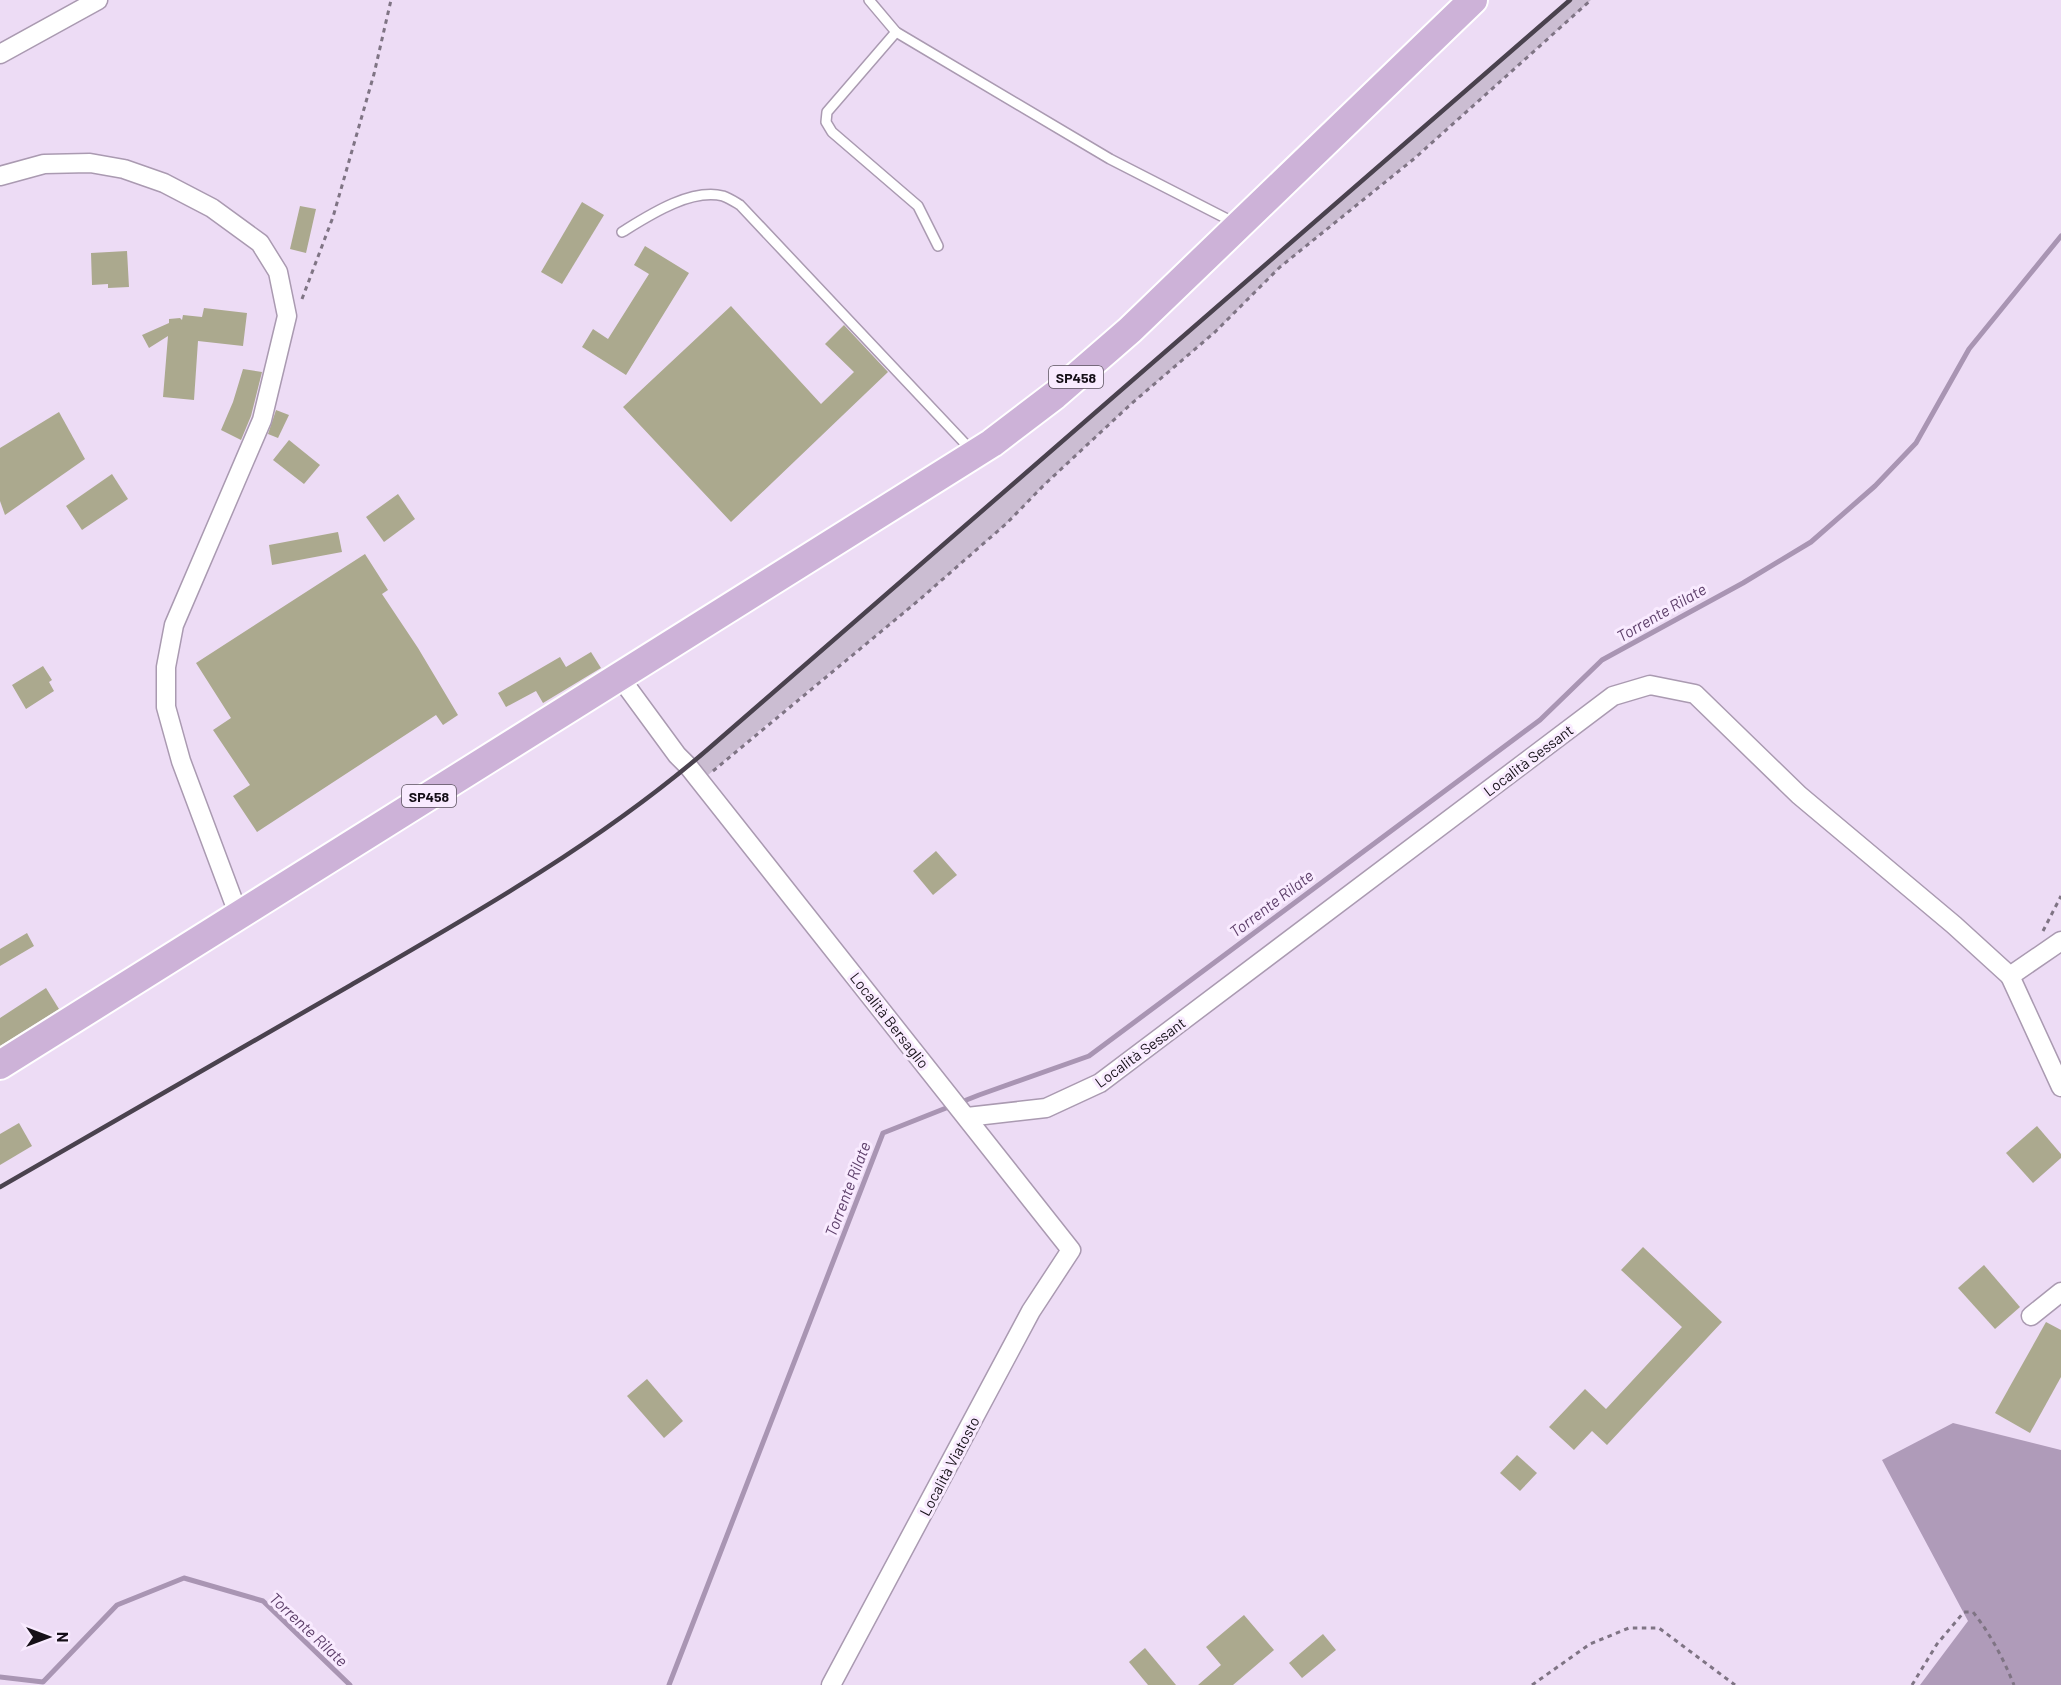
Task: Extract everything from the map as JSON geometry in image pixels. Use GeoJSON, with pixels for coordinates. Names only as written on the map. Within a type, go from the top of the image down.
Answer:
{"type":"FeatureCollection","features":[{"type":"Feature","properties":{"kind":"main road","name":"SP458"},"geometry":{"type":"LineString","coordinates":[[0,1065],[974,454],[1055,395],[1122,338],[1473,0]]}},
{"type":"Feature","properties":{"kind":"street"},"geometry":{"type":"LineString","coordinates":[[0,54],[98,0]]}},
{"type":"Feature","properties":{"kind":"street"},"geometry":{"type":"LineString","coordinates":[[0,176],[44,164],[90,163],[124,169],[164,183],[212,208],[260,243],[278,272],[287,316],[262,420],[174,625],[166,667],[166,707],[182,761],[239,916]]}},
{"type":"Feature","properties":{"kind":"street","name":"Località Bersaglio"},"geometry":{"type":"LineString","coordinates":[[619,676],[677,755],[704,786],[1071,1250]]}},
{"type":"Feature","properties":{"kind":"street","name":"Località Sessant"},"geometry":{"type":"LineString","coordinates":[[964,1114],[1046,1108],[1100,1083],[1613,696],[1650,686],[1695,694],[1799,795],[1954,925],[2010,976]]}},
{"type":"Feature","properties":{"kind":"street"},"geometry":{"type":"LineString","coordinates":[[2061,941],[2010,976],[2061,1087]]}},
{"type":"Feature","properties":{"kind":"street","name":"Località Viatosto"},"geometry":{"type":"LineString","coordinates":[[831,1685],[1031,1311],[1071,1250]]}},
{"type":"Feature","properties":{"kind":"street"},"geometry":{"type":"LineString","coordinates":[[2031,1316],[2061,1292]]}},
{"type":"Feature","properties":{"kind":"lane"},"geometry":{"type":"LineString","coordinates":[[869,0],[896,33],[1110,159],[1239,225]]}},
{"type":"Feature","properties":{"kind":"lane"},"geometry":{"type":"LineString","coordinates":[[896,33],[827,112],[826,122],[832,132],[918,206],[938,246]]}},
{"type":"Feature","properties":{"kind":"lane"},"geometry":{"type":"LineString","coordinates":[[622,232],[660,208],[698,196],[723,196],[740,205],[974,454]]}},
{"type":"Feature","properties":{"kind":"path"},"geometry":{"type":"LineString","coordinates":[[287,316],[301,301],[333,217],[374,74],[391,0]]}},
{"type":"Feature","properties":{"kind":"path"},"geometry":{"type":"LineString","coordinates":[[704,786],[761,729],[919,600],[1006,523],[1131,404],[1215,332],[1280,267],[1415,158],[1591,0]]}},
{"type":"Feature","properties":{"kind":"path"},"geometry":{"type":"LineString","coordinates":[[1912,1685],[1937,1644],[1964,1612],[1973,1612],[1988,1630],[2001,1653],[2014,1685]]}},
{"type":"Feature","properties":{"kind":"path"},"geometry":{"type":"LineString","coordinates":[[1532,1685],[1590,1644],[1629,1628],[1659,1628],[1735,1685]]}},
{"type":"Feature","properties":{"kind":"shaded area"},"geometry":{"type":"Polygon","coordinates":[[[1570,0],[1591,0],[1415,157],[1280,267],[1215,332],[1131,404],[1007,523],[919,600],[700,782],[688,766],[1570,0]]]}},
{"type":"Feature","properties":{"kind":"shaded area"},"geometry":{"type":"Polygon","coordinates":[[[1953,1423],[2061,1450],[2061,1685],[1920,1685],[1968,1621],[1882,1460],[1953,1423]]]}},
{"type":"Feature","properties":{"kind":"building"},"geometry":{"type":"Polygon","coordinates":[[[582,202],[604,215],[562,284],[541,272],[582,202]]]}},
{"type":"Feature","properties":{"kind":"building"},"geometry":{"type":"Polygon","coordinates":[[[300,206],[316,209],[306,253],[290,249],[300,206]]]}},
{"type":"Feature","properties":{"kind":"building"},"geometry":{"type":"Polygon","coordinates":[[[645,246],[689,273],[626,375],[582,347],[593,329],[608,339],[649,274],[634,265],[645,246]]]}},
{"type":"Feature","properties":{"kind":"building"},"geometry":{"type":"Polygon","coordinates":[[[127,251],[129,287],[108,288],[108,284],[92,285],[91,253],[127,251]]]}},
{"type":"Feature","properties":{"kind":"building"},"geometry":{"type":"Polygon","coordinates":[[[731,306],[821,404],[854,372],[825,344],[844,325],[888,372],[731,522],[623,407],[731,306]]]}},
{"type":"Feature","properties":{"kind":"building"},"geometry":{"type":"Polygon","coordinates":[[[204,308],[247,313],[243,346],[198,341],[194,400],[163,397],[168,336],[149,348],[142,335],[169,323],[169,319],[180,318],[182,320],[183,315],[202,317],[204,308]]]}},
{"type":"Feature","properties":{"kind":"building"},"geometry":{"type":"Polygon","coordinates":[[[243,369],[262,372],[251,416],[241,440],[221,430],[243,369]]]}},
{"type":"Feature","properties":{"kind":"building"},"geometry":{"type":"Polygon","coordinates":[[[276,410],[289,415],[278,438],[268,434],[276,410]]]}},
{"type":"Feature","properties":{"kind":"building"},"geometry":{"type":"Polygon","coordinates":[[[59,412],[85,459],[5,515],[0,501],[0,448],[59,412]]]}},
{"type":"Feature","properties":{"kind":"building"},"geometry":{"type":"Polygon","coordinates":[[[289,440],[320,465],[304,484],[273,460],[289,440]]]}},
{"type":"Feature","properties":{"kind":"building"},"geometry":{"type":"Polygon","coordinates":[[[112,474],[128,499],[82,530],[66,506],[112,474]]]}},
{"type":"Feature","properties":{"kind":"building"},"geometry":{"type":"Polygon","coordinates":[[[398,494],[415,519],[384,542],[366,517],[398,494]]]}},
{"type":"Feature","properties":{"kind":"building"},"geometry":{"type":"Polygon","coordinates":[[[338,532],[342,552],[272,565],[269,545],[338,532]]]}},
{"type":"Feature","properties":{"kind":"building"},"geometry":{"type":"Polygon","coordinates":[[[365,554],[388,590],[382,594],[458,715],[443,725],[436,715],[257,832],[233,796],[250,785],[213,730],[231,718],[196,663],[365,554]]]}},
{"type":"Feature","properties":{"kind":"building"},"geometry":{"type":"Polygon","coordinates":[[[591,652],[601,668],[543,703],[536,691],[506,707],[498,693],[560,657],[566,667],[591,652]]]}},
{"type":"Feature","properties":{"kind":"building"},"geometry":{"type":"Polygon","coordinates":[[[43,666],[52,680],[49,682],[54,691],[26,709],[12,685],[43,666]]]}},
{"type":"Feature","properties":{"kind":"building"},"geometry":{"type":"Polygon","coordinates":[[[936,851],[957,875],[933,895],[913,871],[936,851]]]}},
{"type":"Feature","properties":{"kind":"building"},"geometry":{"type":"Polygon","coordinates":[[[27,933],[34,946],[0,966],[0,949],[27,933]]]}},
{"type":"Feature","properties":{"kind":"building"},"geometry":{"type":"Polygon","coordinates":[[[46,988],[59,1009],[0,1046],[0,1018],[46,988]]]}},
{"type":"Feature","properties":{"kind":"building"},"geometry":{"type":"Polygon","coordinates":[[[19,1123],[32,1146],[0,1165],[0,1134],[19,1123]]]}},
{"type":"Feature","properties":{"kind":"building"},"geometry":{"type":"Polygon","coordinates":[[[2037,1126],[2061,1154],[2061,1158],[2033,1183],[2006,1153],[2037,1126]]]}},
{"type":"Feature","properties":{"kind":"building"},"geometry":{"type":"Polygon","coordinates":[[[1643,1247],[1722,1322],[1607,1445],[1592,1431],[1574,1450],[1549,1427],[1585,1389],[1606,1409],[1682,1327],[1621,1270],[1643,1247]]]}},
{"type":"Feature","properties":{"kind":"building"},"geometry":{"type":"Polygon","coordinates":[[[1984,1265],[2020,1307],[1995,1329],[1958,1288],[1984,1265]]]}},
{"type":"Feature","properties":{"kind":"building"},"geometry":{"type":"Polygon","coordinates":[[[2046,1322],[2061,1330],[2061,1377],[2030,1433],[1995,1413],[2046,1322]]]}},
{"type":"Feature","properties":{"kind":"building"},"geometry":{"type":"Polygon","coordinates":[[[647,1379],[683,1421],[664,1438],[627,1396],[647,1379]]]}},
{"type":"Feature","properties":{"kind":"building"},"geometry":{"type":"Polygon","coordinates":[[[1517,1455],[1537,1473],[1520,1491],[1500,1473],[1517,1455]]]}},
{"type":"Feature","properties":{"kind":"building"},"geometry":{"type":"Polygon","coordinates":[[[1244,1615],[1274,1650],[1233,1685],[1198,1685],[1221,1665],[1206,1647],[1244,1615]]]}},
{"type":"Feature","properties":{"kind":"building"},"geometry":{"type":"Polygon","coordinates":[[[1323,1634],[1336,1650],[1302,1678],[1289,1663],[1323,1634]]]}},
{"type":"Feature","properties":{"kind":"building"},"geometry":{"type":"Polygon","coordinates":[[[1145,1648],[1176,1685],[1148,1685],[1129,1662],[1145,1648]]]}},
{"type":"Feature","properties":{"kind":"waterway","name":"Torrente Rilate"},"geometry":{"type":"LineString","coordinates":[[669,1685],[883,1133],[979,1095],[1089,1056],[1540,720],[1602,660],[1743,583],[1811,542],[1875,486],[1916,443],[1969,349],[2061,236]]}},
{"type":"Feature","properties":{"kind":"waterway","name":"Torrente Rilate"},"geometry":{"type":"LineString","coordinates":[[0,1677],[43,1682],[117,1605],[184,1578],[263,1601],[350,1685]]}},
{"type":"Feature","properties":{"kind":"railway"},"geometry":{"type":"LineString","coordinates":[[0,1187],[489,904],[579,847],[666,784],[1570,0]]}}]}
